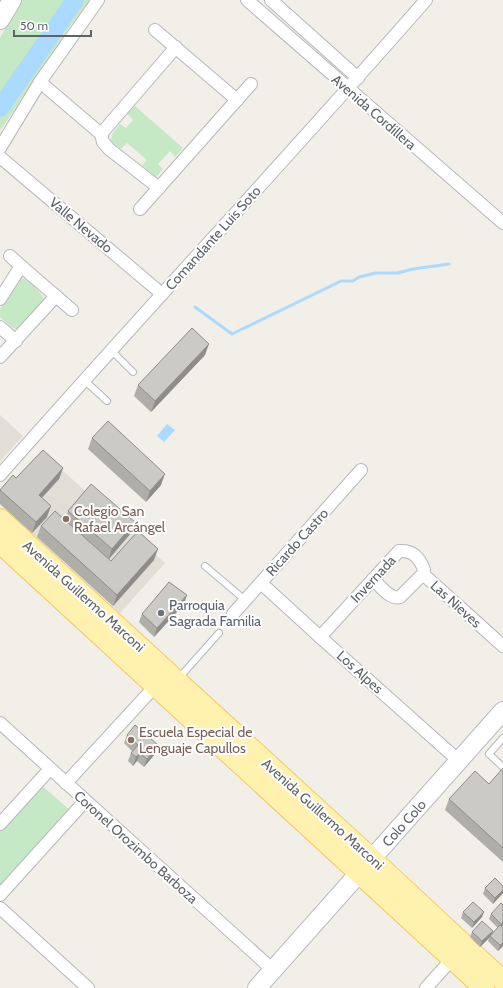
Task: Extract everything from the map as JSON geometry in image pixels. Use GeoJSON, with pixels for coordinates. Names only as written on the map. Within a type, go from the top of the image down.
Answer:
{"type":"FeatureCollection","features":[{"type":"Feature","properties":{"kind":"main road","name":"Avenida Guillermo Marconi"},"geometry":{"type":"LineString","coordinates":[[0,519],[167,680],[359,874],[484,988]]}},
{"type":"Feature","properties":{"kind":"main road","name":"Avenida Guillermo Marconi"},"geometry":{"type":"LineString","coordinates":[[0,543],[167,680],[372,859],[503,981]]}},
{"type":"Feature","properties":{"kind":"street"},"geometry":{"type":"LineString","coordinates":[[0,20],[12,0]]}},
{"type":"Feature","properties":{"kind":"street"},"geometry":{"type":"LineString","coordinates":[[0,148],[40,82],[98,0]]}},
{"type":"Feature","properties":{"kind":"street","name":"Avenida Cordillera"},"geometry":{"type":"LineString","coordinates":[[247,0],[348,90],[503,223]]}},
{"type":"Feature","properties":{"kind":"street","name":"Avenida Cordillera"},"geometry":{"type":"LineString","coordinates":[[271,0],[358,78]]}},
{"type":"Feature","properties":{"kind":"street","name":"Comandante Luis Soto"},"geometry":{"type":"LineString","coordinates":[[0,475],[111,350],[348,90],[426,0]]}},
{"type":"Feature","properties":{"kind":"street"},"geometry":{"type":"LineString","coordinates":[[155,30],[237,100]]}},
{"type":"Feature","properties":{"kind":"street"},"geometry":{"type":"LineString","coordinates":[[101,134],[176,47]]}},
{"type":"Feature","properties":{"kind":"street"},"geometry":{"type":"LineString","coordinates":[[40,82],[101,134],[103,142],[109,149],[159,188]]}},
{"type":"Feature","properties":{"kind":"street"},"geometry":{"type":"LineString","coordinates":[[140,208],[251,84]]}},
{"type":"Feature","properties":{"kind":"street","name":"Valle Nevado"},"geometry":{"type":"LineString","coordinates":[[0,157],[162,294]]}},
{"type":"Feature","properties":{"kind":"street"},"geometry":{"type":"LineString","coordinates":[[10,256],[72,310]]}},
{"type":"Feature","properties":{"kind":"street"},"geometry":{"type":"LineString","coordinates":[[0,299],[21,266]]}},
{"type":"Feature","properties":{"kind":"street"},"geometry":{"type":"LineString","coordinates":[[0,358],[56,296]]}},
{"type":"Feature","properties":{"kind":"street"},"geometry":{"type":"LineString","coordinates":[[0,327],[16,341]]}},
{"type":"Feature","properties":{"kind":"street","name":"Ricardo Castro"},"geometry":{"type":"LineString","coordinates":[[232,614],[361,470]]}},
{"type":"Feature","properties":{"kind":"street","name":"Invernada"},"geometry":{"type":"LineString","coordinates":[[320,637],[399,550],[406,550],[414,554],[421,561],[424,570],[423,574]]}},
{"type":"Feature","properties":{"kind":"street","name":"Las Nieves"},"geometry":{"type":"LineString","coordinates":[[373,579],[396,598],[400,597],[423,574],[503,646]]}},
{"type":"Feature","properties":{"kind":"street","name":"Los Alpes"},"geometry":{"type":"LineString","coordinates":[[261,583],[459,761]]}},
{"type":"Feature","properties":{"kind":"street"},"geometry":{"type":"LineString","coordinates":[[66,783],[167,680]]}},
{"type":"Feature","properties":{"kind":"street","name":"Colo Colo"},"geometry":{"type":"LineString","coordinates":[[257,988],[503,711]]}},
{"type":"Feature","properties":{"kind":"street","name":"Coronel Orozimbo Barboza"},"geometry":{"type":"LineString","coordinates":[[0,723],[273,970]]}},
{"type":"Feature","properties":{"kind":"street"},"geometry":{"type":"LineString","coordinates":[[0,824],[50,769]]}},
{"type":"Feature","properties":{"kind":"street"},"geometry":{"type":"LineString","coordinates":[[0,895],[85,800]]}},
{"type":"Feature","properties":{"kind":"street"},"geometry":{"type":"LineString","coordinates":[[0,908],[88,988]]}},
{"type":"Feature","properties":{"kind":"street"},"geometry":{"type":"LineString","coordinates":[[426,988],[452,959]]}},
{"type":"Feature","properties":{"kind":"lane"},"geometry":{"type":"LineString","coordinates":[[111,350],[133,372]]}},
{"type":"Feature","properties":{"kind":"lane"},"geometry":{"type":"LineString","coordinates":[[84,380],[106,401]]}},
{"type":"Feature","properties":{"kind":"lane"},"geometry":{"type":"LineString","coordinates":[[205,566],[245,600]]}},
{"type":"Feature","properties":{"kind":"lane"},"geometry":{"type":"LineString","coordinates":[[167,680],[218,633]]}},
{"type":"Feature","properties":{"kind":"lane"},"geometry":{"type":"LineString","coordinates":[[503,738],[489,754],[503,766]]}},
{"type":"Feature","properties":{"kind":"shaded area"},"geometry":{"type":"Polygon","coordinates":[[[0,415],[23,436],[0,461],[0,415]]]}},
{"type":"Feature","properties":{"kind":"shaded area","name":"Colegio San Rafael Arcángel"},"geometry":{"type":"Polygon","coordinates":[[[41,451],[165,563],[120,613],[0,504],[0,496],[41,451]]]}},
{"type":"Feature","properties":{"kind":"green space"},"geometry":{"type":"Polygon","coordinates":[[[20,0],[90,0],[71,25],[0,131],[0,38],[20,0]]]}},
{"type":"Feature","properties":{"kind":"green space"},"geometry":{"type":"Polygon","coordinates":[[[135,106],[183,148],[175,157],[170,151],[158,164],[163,169],[156,177],[142,165],[147,160],[127,143],[121,149],[111,141],[112,135],[120,124],[126,128],[133,120],[127,113],[135,106]]]}},
{"type":"Feature","properties":{"kind":"green space"},"geometry":{"type":"Polygon","coordinates":[[[19,277],[23,278],[37,289],[44,299],[18,329],[13,328],[0,317],[0,309],[19,277]]]}},
{"type":"Feature","properties":{"kind":"green space"},"geometry":{"type":"Polygon","coordinates":[[[41,785],[71,811],[0,890],[0,831],[41,785]]]}},
{"type":"Feature","properties":{"kind":"water"},"geometry":{"type":"Polygon","coordinates":[[[167,424],[175,430],[164,442],[157,436],[167,424]]]}},
{"type":"Feature","properties":{"kind":"building"},"geometry":{"type":"Polygon","coordinates":[[[192,328],[209,344],[155,401],[138,385],[192,328]]]}},
{"type":"Feature","properties":{"kind":"building"},"geometry":{"type":"Polygon","coordinates":[[[108,421],[165,474],[150,491],[92,438],[108,421]]]}},
{"type":"Feature","properties":{"kind":"building"},"geometry":{"type":"Polygon","coordinates":[[[43,450],[63,468],[39,495],[51,506],[36,522],[0,490],[13,475],[16,478],[43,450]]]}},
{"type":"Feature","properties":{"kind":"building"},"geometry":{"type":"Polygon","coordinates":[[[91,484],[135,522],[112,549],[68,511],[91,484]]]}},
{"type":"Feature","properties":{"kind":"building"},"geometry":{"type":"Polygon","coordinates":[[[55,511],[111,561],[138,531],[158,549],[117,595],[41,526],[55,511]]]}},
{"type":"Feature","properties":{"kind":"building","name":"Parroquia Sagrada Familia"},"geometry":{"type":"Polygon","coordinates":[[[169,582],[187,595],[157,628],[142,614],[169,582]]]}},
{"type":"Feature","properties":{"kind":"building"},"geometry":{"type":"Polygon","coordinates":[[[135,725],[158,745],[147,759],[140,753],[136,757],[131,753],[138,745],[127,735],[135,725]]]}},
{"type":"Feature","properties":{"kind":"building"},"geometry":{"type":"Polygon","coordinates":[[[503,768],[503,848],[449,799],[475,771],[489,784],[503,768]]]}},
{"type":"Feature","properties":{"kind":"building"},"geometry":{"type":"Polygon","coordinates":[[[495,878],[503,886],[503,890],[495,898],[485,888],[495,878]]]}},
{"type":"Feature","properties":{"kind":"building"},"geometry":{"type":"Polygon","coordinates":[[[473,902],[484,912],[474,922],[463,912],[473,902]]]}},
{"type":"Feature","properties":{"kind":"building"},"geometry":{"type":"Polygon","coordinates":[[[501,903],[503,905],[503,922],[501,924],[491,914],[501,903]]]}},
{"type":"Feature","properties":{"kind":"building"},"geometry":{"type":"Polygon","coordinates":[[[482,921],[493,931],[482,941],[472,932],[482,921]]]}},
{"type":"Feature","properties":{"kind":"building"},"geometry":{"type":"Polygon","coordinates":[[[500,925],[503,928],[503,943],[500,945],[490,936],[500,925]]]}},
{"type":"Feature","properties":{"kind":"waterway"},"geometry":{"type":"LineString","coordinates":[[0,108],[75,0]]}},
{"type":"Feature","properties":{"kind":"waterway"},"geometry":{"type":"LineString","coordinates":[[195,307],[232,334],[341,281],[353,281],[359,277],[376,273],[398,273],[413,269],[449,264]]}},
{"type":"Feature","properties":{"kind":"place","name":"Colegio San Rafael Arcángel"},"geometry":{"type":"Point","coordinates":[66,519]}},
{"type":"Feature","properties":{"kind":"place","name":"Parroquia Sagrada Familia"},"geometry":{"type":"Point","coordinates":[161,613]}},
{"type":"Feature","properties":{"kind":"place","name":"Escuela Especial de Lenguaje Capullos"},"geometry":{"type":"Point","coordinates":[131,740]}}]}
